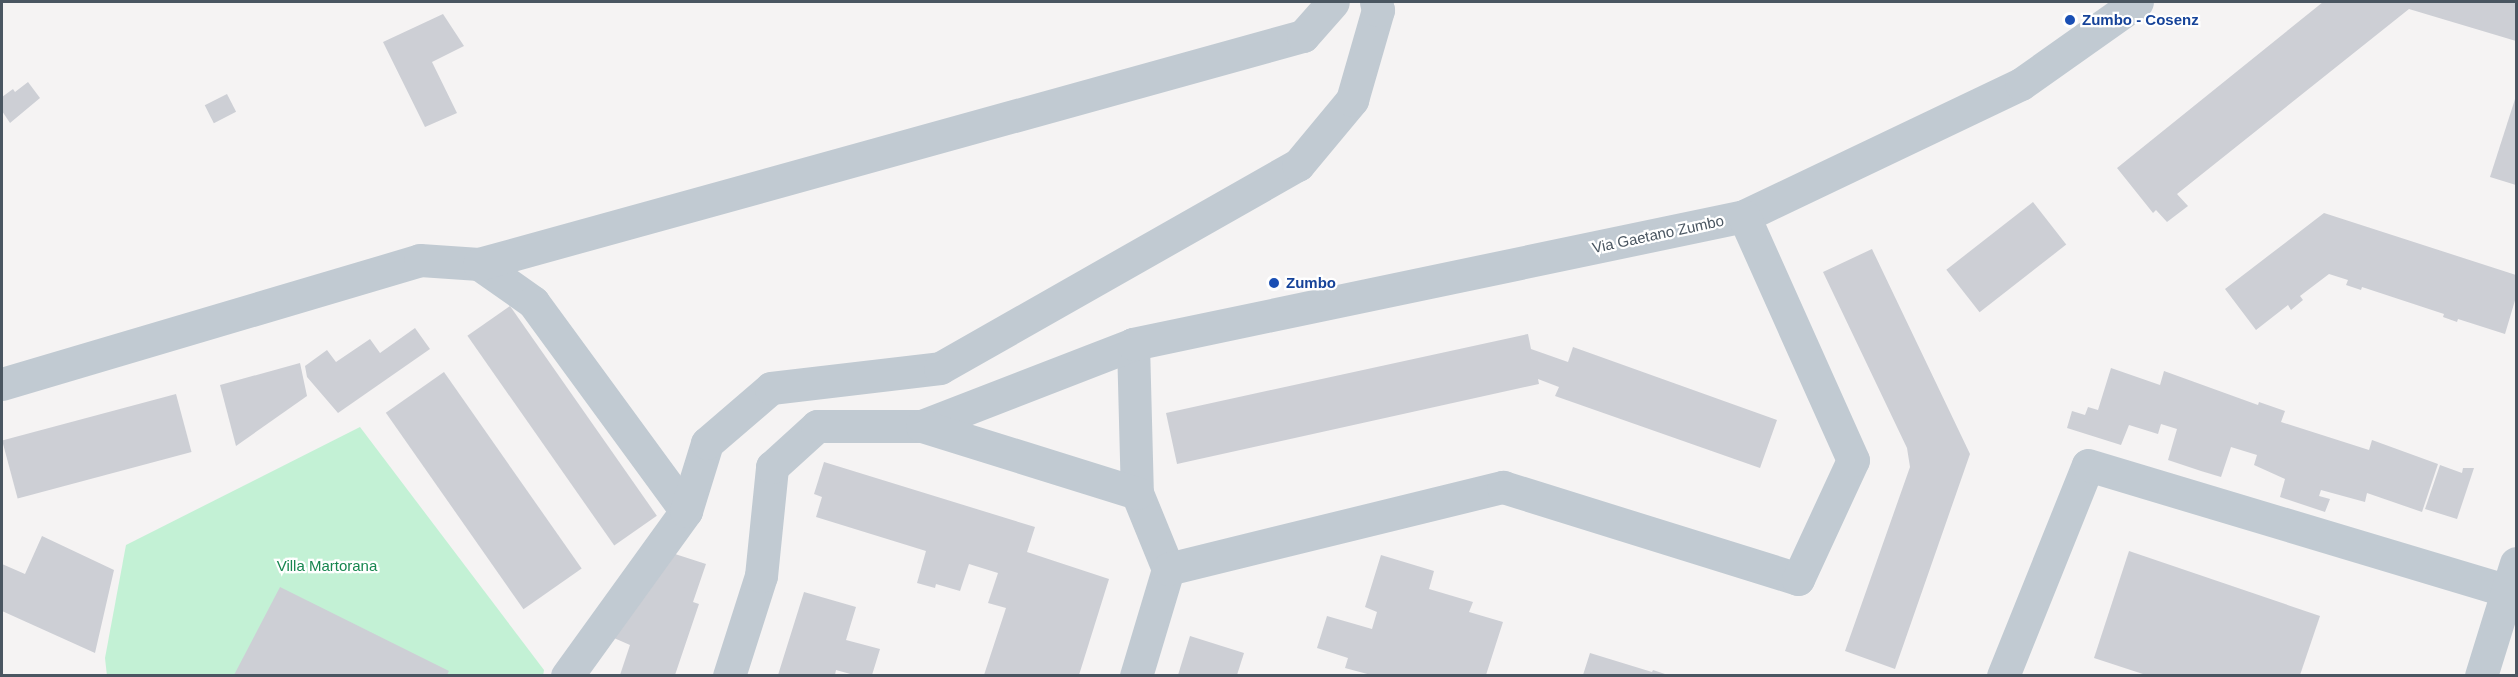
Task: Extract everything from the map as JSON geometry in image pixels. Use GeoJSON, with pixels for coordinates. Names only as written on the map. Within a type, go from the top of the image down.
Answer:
{"type":"FeatureCollection","features":[{"type":"Feature","properties":{"kind":"street"},"geometry":{"type":"LineString","coordinates":[[2,384],[420,260],[479,264],[1303,36],[1333,2]]}},
{"type":"Feature","properties":{"kind":"street"},"geometry":{"type":"LineString","coordinates":[[567,675],[686,511],[707,443],[771,388],[940,368],[1298,165],[1352,100],[1378,10],[1376,2]]}},
{"type":"Feature","properties":{"kind":"street","name":"Via Gaetano Zumbo"},"geometry":{"type":"LineString","coordinates":[[922,426],[1133,344],[1744,216],[2021,84],[2137,2]]}},
{"type":"Feature","properties":{"kind":"street"},"geometry":{"type":"LineString","coordinates":[[1168,569],[1503,487],[1798,579],[1853,460],[1744,216]]}},
{"type":"Feature","properties":{"kind":"street"},"geometry":{"type":"LineString","coordinates":[[479,264],[533,302],[686,511]]}},
{"type":"Feature","properties":{"kind":"street"},"geometry":{"type":"LineString","coordinates":[[1133,344],[1137,493],[1168,569],[1136,675]]}},
{"type":"Feature","properties":{"kind":"street"},"geometry":{"type":"LineString","coordinates":[[729,675],[761,576],[772,467],[817,426],[922,426],[1137,493]]}},
{"type":"Feature","properties":{"kind":"street"},"geometry":{"type":"LineString","coordinates":[[2003,675],[2088,465],[2512,577],[2481,675]]}},
{"type":"Feature","properties":{"kind":"green space","name":"Villa Martorana"},"geometry":{"type":"Polygon","coordinates":[[[360,427],[544,670],[543,676],[107,676],[105,658],[126,545],[360,427]]]}},
{"type":"Feature","properties":{"kind":"building"},"geometry":{"type":"Polygon","coordinates":[[[2323,2],[2516,2],[2516,41],[2409,9],[2177,194],[2188,206],[2167,222],[2156,210],[2153,213],[2117,168],[2323,2]]]}},
{"type":"Feature","properties":{"kind":"building"},"geometry":{"type":"Polygon","coordinates":[[[443,14],[464,46],[432,62],[457,113],[425,127],[383,42],[443,14]]]}},
{"type":"Feature","properties":{"kind":"building"},"geometry":{"type":"Polygon","coordinates":[[[28,82],[40,98],[10,123],[2,111],[2,97],[13,89],[15,92],[28,82]]]}},
{"type":"Feature","properties":{"kind":"building"},"geometry":{"type":"Polygon","coordinates":[[[227,94],[236,112],[214,123],[205,105],[227,94]]]}},
{"type":"Feature","properties":{"kind":"building"},"geometry":{"type":"Polygon","coordinates":[[[2516,96],[2516,185],[2490,177],[2516,96]]]}},
{"type":"Feature","properties":{"kind":"building"},"geometry":{"type":"Polygon","coordinates":[[[2033,202],[2066,245],[1980,312],[1946,270],[2033,202]]]}},
{"type":"Feature","properties":{"kind":"building"},"geometry":{"type":"Polygon","coordinates":[[[2324,213],[2516,275],[2516,297],[2505,334],[2458,319],[2457,322],[2443,317],[2444,314],[2362,287],[2361,290],[2346,285],[2348,280],[2329,274],[2300,296],[2303,300],[2291,310],[2288,305],[2256,330],[2225,289],[2324,213]]]}},
{"type":"Feature","properties":{"kind":"building"},"geometry":{"type":"Polygon","coordinates":[[[1872,249],[1970,454],[1895,669],[1845,651],[1910,467],[1907,448],[1823,272],[1872,249]]]}},
{"type":"Feature","properties":{"kind":"building"},"geometry":{"type":"Polygon","coordinates":[[[510,306],[657,516],[614,546],[467,336],[510,306]]]}},
{"type":"Feature","properties":{"kind":"building"},"geometry":{"type":"Polygon","coordinates":[[[415,328],[430,349],[338,413],[307,377],[305,366],[327,350],[336,362],[370,339],[380,353],[415,328]]]}},
{"type":"Feature","properties":{"kind":"building"},"geometry":{"type":"Polygon","coordinates":[[[1528,334],[1531,349],[1568,362],[1573,347],[1777,420],[1760,468],[1555,396],[1559,387],[1538,379],[1539,384],[1177,464],[1166,413],[1528,334]]]}},
{"type":"Feature","properties":{"kind":"building"},"geometry":{"type":"Polygon","coordinates":[[[300,363],[307,396],[236,446],[220,385],[300,363]]]}},
{"type":"Feature","properties":{"kind":"building"},"geometry":{"type":"Polygon","coordinates":[[[2111,368],[2160,385],[2164,371],[2258,405],[2259,402],[2285,411],[2281,422],[2369,450],[2372,440],[2438,464],[2422,512],[2367,493],[2365,502],[2321,490],[2319,496],[2330,499],[2325,512],[2280,497],[2285,479],[2254,465],[2257,455],[2231,447],[2221,477],[2168,460],[2177,429],[2161,424],[2158,434],[2129,425],[2121,445],[2067,428],[2072,411],[2085,415],[2088,407],[2098,410],[2111,368]]]}},
{"type":"Feature","properties":{"kind":"building"},"geometry":{"type":"Polygon","coordinates":[[[444,372],[582,569],[523,609],[386,413],[444,372]]]}},
{"type":"Feature","properties":{"kind":"building"},"geometry":{"type":"Polygon","coordinates":[[[176,394],[192,452],[18,499],[2,441],[176,394]]]}},
{"type":"Feature","properties":{"kind":"building"},"geometry":{"type":"Polygon","coordinates":[[[824,462],[1035,527],[1027,552],[1109,579],[1079,675],[984,675],[1006,608],[988,603],[998,573],[969,564],[960,591],[936,584],[935,588],[917,583],[926,551],[816,517],[822,497],[814,494],[824,462]]]}},
{"type":"Feature","properties":{"kind":"building"},"geometry":{"type":"Polygon","coordinates":[[[2440,465],[2462,473],[2463,468],[2474,468],[2457,519],[2425,509],[2440,465]]]}},
{"type":"Feature","properties":{"kind":"building"},"geometry":{"type":"Polygon","coordinates":[[[42,536],[114,570],[95,653],[2,611],[2,564],[25,574],[42,536]]]}},
{"type":"Feature","properties":{"kind":"building"},"geometry":{"type":"Polygon","coordinates":[[[2129,551],[2320,616],[2300,675],[2146,675],[2094,658],[2129,551]]]}},
{"type":"Feature","properties":{"kind":"building"},"geometry":{"type":"Polygon","coordinates":[[[675,554],[706,564],[693,602],[699,604],[675,675],[620,675],[630,645],[614,638],[675,554]]]}},
{"type":"Feature","properties":{"kind":"building"},"geometry":{"type":"Polygon","coordinates":[[[1381,555],[1434,571],[1429,589],[1473,602],[1469,612],[1503,622],[1486,675],[1371,675],[1345,668],[1348,658],[1317,648],[1327,616],[1372,629],[1377,612],[1365,607],[1381,555]]]}},
{"type":"Feature","properties":{"kind":"building","name":"Villa Martorana"},"geometry":{"type":"Polygon","coordinates":[[[280,587],[449,671],[447,675],[234,675],[280,587]]]}},
{"type":"Feature","properties":{"kind":"building"},"geometry":{"type":"Polygon","coordinates":[[[804,592],[856,607],[846,640],[880,649],[872,675],[854,675],[836,670],[835,675],[778,675],[804,592]]]}},
{"type":"Feature","properties":{"kind":"building"},"geometry":{"type":"Polygon","coordinates":[[[1190,636],[1244,653],[1237,675],[1178,675],[1190,636]]]}},
{"type":"Feature","properties":{"kind":"building"},"geometry":{"type":"Polygon","coordinates":[[[1590,653],[1652,672],[1653,670],[1668,675],[1583,675],[1590,653]]]}},
{"type":"Feature","properties":{"kind":"place","name":"Zumbo - Cosenz"},"geometry":{"type":"Point","coordinates":[2070,20]}},
{"type":"Feature","properties":{"kind":"place","name":"Zumbo"},"geometry":{"type":"Point","coordinates":[1274,283]}}]}
